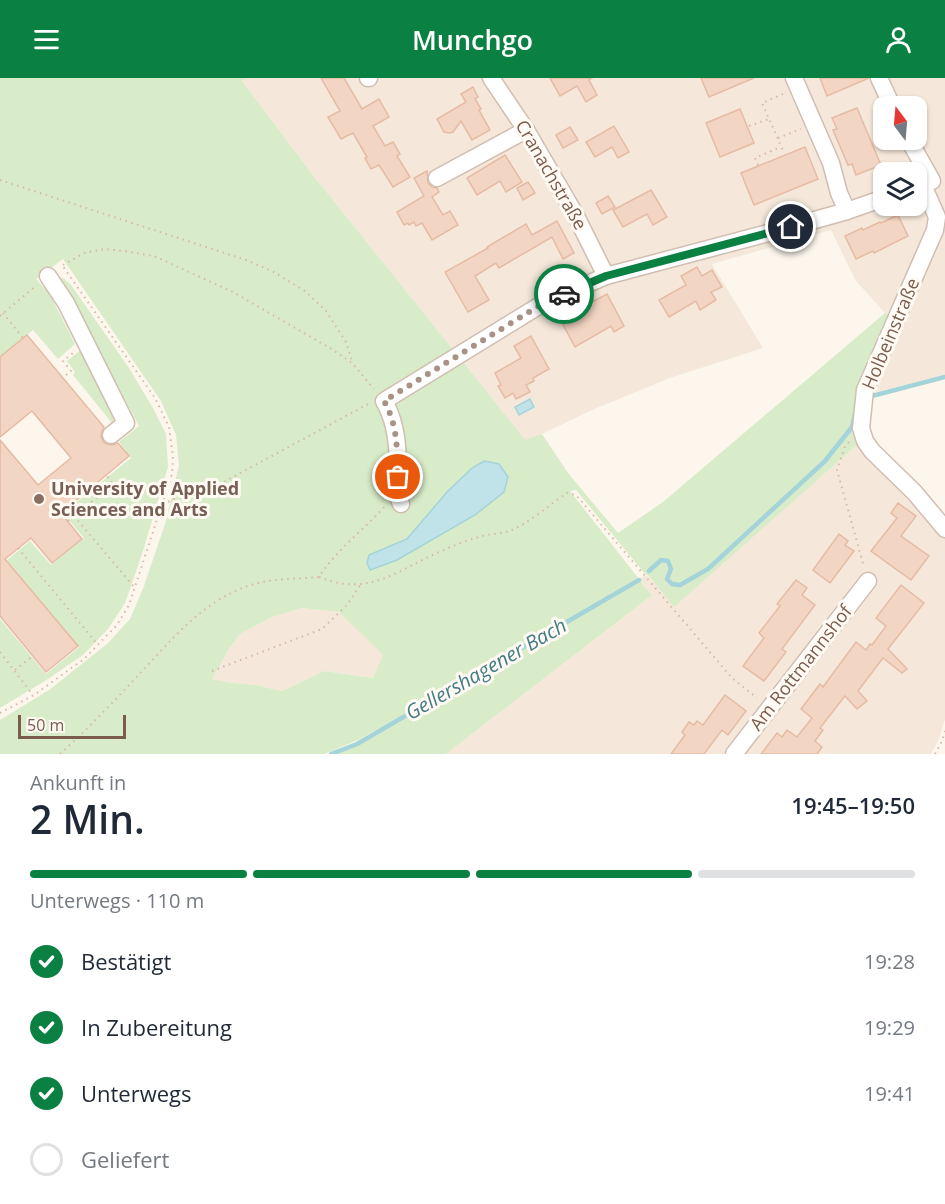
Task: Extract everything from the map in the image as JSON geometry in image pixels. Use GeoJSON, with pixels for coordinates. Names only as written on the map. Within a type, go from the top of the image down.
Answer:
{"type":"FeatureCollection","features":[{"type":"Feature","properties":{"kind":"street","name":"Cranachstraße"},"geometry":{"type":"LineString","coordinates":[[491,78],[526,130],[575,214],[606,276]]}},
{"type":"Feature","properties":{"kind":"street"},"geometry":{"type":"LineString","coordinates":[[879,78],[887,96]]}},
{"type":"Feature","properties":{"kind":"street"},"geometry":{"type":"LineString","coordinates":[[796,83],[831,162],[839,193],[847,211]]}},
{"type":"Feature","properties":{"kind":"street"},"geometry":{"type":"LineString","coordinates":[[437,178],[526,130]]}},
{"type":"Feature","properties":{"kind":"street","name":"Holbeinstraße"},"geometry":{"type":"LineString","coordinates":[[861,428],[865,390],[935,230],[937,217],[929,182],[914,150]]}},
{"type":"Feature","properties":{"kind":"street"},"geometry":{"type":"LineString","coordinates":[[398,498],[395,427],[384,401],[542,304],[606,276],[772,232],[873,202]]}},
{"type":"Feature","properties":{"kind":"street"},"geometry":{"type":"LineString","coordinates":[[48,276],[66,303],[126,423],[111,435]]}},
{"type":"Feature","properties":{"kind":"street"},"geometry":{"type":"LineString","coordinates":[[861,428],[865,441],[872,451],[915,493],[945,528]]}},
{"type":"Feature","properties":{"kind":"street","name":"Am Rottmannshof"},"geometry":{"type":"LineString","coordinates":[[734,754],[868,581]]}},
{"type":"Feature","properties":{"kind":"path"},"geometry":{"type":"LineString","coordinates":[[784,153],[762,103],[796,83]]}},
{"type":"Feature","properties":{"kind":"path"},"geometry":{"type":"LineString","coordinates":[[749,126],[769,118]]}},
{"type":"Feature","properties":{"kind":"path"},"geometry":{"type":"LineString","coordinates":[[778,138],[814,124]]}},
{"type":"Feature","properties":{"kind":"path"},"geometry":{"type":"LineString","coordinates":[[758,165],[755,158],[782,147]]}},
{"type":"Feature","properties":{"kind":"path"},"geometry":{"type":"LineString","coordinates":[[0,180],[246,260],[272,271],[305,291],[326,311],[346,342],[353,364]]}},
{"type":"Feature","properties":{"kind":"path"},"geometry":{"type":"LineString","coordinates":[[23,338],[2,314],[62,265],[84,253],[104,249],[154,256],[233,292],[330,348],[353,364],[384,401]]}},
{"type":"Feature","properties":{"kind":"path"},"geometry":{"type":"LineString","coordinates":[[63,361],[71,371],[66,375]]}},
{"type":"Feature","properties":{"kind":"path"},"geometry":{"type":"LineString","coordinates":[[163,505],[220,484],[371,402],[384,401]]}},
{"type":"Feature","properties":{"kind":"path"},"geometry":{"type":"LineString","coordinates":[[861,428],[845,447],[837,470],[868,581]]}},
{"type":"Feature","properties":{"kind":"path"},"geometry":{"type":"LineString","coordinates":[[68,521],[113,484],[106,476]]}},
{"type":"Feature","properties":{"kind":"path"},"geometry":{"type":"LineString","coordinates":[[60,754],[174,637],[226,595],[253,584],[276,580],[319,577],[331,582],[360,585],[380,581],[443,550],[520,526],[567,493],[576,495],[732,678],[770,708]]}},
{"type":"Feature","properties":{"kind":"path"},"geometry":{"type":"LineString","coordinates":[[319,577],[330,561],[391,500],[398,498]]}},
{"type":"Feature","properties":{"kind":"path"},"geometry":{"type":"LineString","coordinates":[[0,713],[33,695],[84,659],[117,625],[129,605],[135,588],[74,516]]}},
{"type":"Feature","properties":{"kind":"path"},"geometry":{"type":"LineString","coordinates":[[18,548],[98,645]]}},
{"type":"Feature","properties":{"kind":"path"},"geometry":{"type":"LineString","coordinates":[[212,671],[322,630],[348,604],[360,585]]}},
{"type":"Feature","properties":{"kind":"path"},"geometry":{"type":"LineString","coordinates":[[0,652],[33,695]]}},
{"type":"Feature","properties":{"kind":"path"},"geometry":{"type":"LineString","coordinates":[[15,670],[33,656]]}},
{"type":"Feature","properties":{"kind":"path"},"geometry":{"type":"LineString","coordinates":[[935,754],[945,730]]}},
{"type":"Feature","properties":{"kind":"shaded area"},"geometry":{"type":"Polygon","coordinates":[[[247,78],[945,78],[945,375],[872,393],[898,324],[856,281],[831,230],[712,264],[763,348],[670,378],[525,441],[316,179],[242,81],[247,78]]]}},
{"type":"Feature","properties":{"kind":"shaded area"},"geometry":{"type":"Polygon","coordinates":[[[859,443],[945,536],[945,719],[939,739],[931,754],[446,754],[652,595],[639,579],[649,576],[674,606],[859,443]]]}},
{"type":"Feature","properties":{"kind":"shaded area"},"geometry":{"type":"Polygon","coordinates":[[[302,608],[339,612],[384,655],[373,678],[324,671],[282,691],[212,679],[240,634],[272,617],[302,608]]]}},
{"type":"Feature","properties":{"kind":"green space"},"geometry":{"type":"Polygon","coordinates":[[[0,78],[247,78],[242,81],[316,179],[525,440],[542,434],[568,473],[618,533],[663,502],[885,313],[898,324],[872,393],[859,443],[674,607],[576,490],[570,491],[639,579],[420,706],[358,740],[324,754],[0,754],[0,720],[49,690],[107,644],[130,619],[166,521],[179,465],[176,435],[161,401],[63,259],[36,279],[49,293],[75,344],[58,359],[33,330],[0,357],[0,78]],[[302,608],[272,617],[240,634],[212,679],[282,691],[324,671],[373,678],[383,655],[339,612],[302,608]]]}},
{"type":"Feature","properties":{"kind":"green space"},"geometry":{"type":"Polygon","coordinates":[[[56,277],[63,278],[71,285],[129,368],[153,408],[166,434],[168,467],[125,603],[108,629],[83,655],[0,708],[0,619],[46,674],[79,647],[7,560],[30,541],[51,565],[84,538],[63,513],[131,458],[119,442],[139,426],[73,301],[56,277]]]}},
{"type":"Feature","properties":{"kind":"green space"},"geometry":{"type":"Polygon","coordinates":[[[82,349],[118,418],[112,423],[73,375],[75,372],[67,361],[82,349]]]}},
{"type":"Feature","properties":{"kind":"green space"},"geometry":{"type":"Polygon","coordinates":[[[640,581],[652,595],[446,754],[334,754],[358,745],[640,581]]]}},
{"type":"Feature","properties":{"kind":"water"},"geometry":{"type":"Polygon","coordinates":[[[530,399],[534,407],[519,415],[515,407],[530,399]]]}},
{"type":"Feature","properties":{"kind":"water"},"geometry":{"type":"Polygon","coordinates":[[[484,461],[499,464],[508,477],[504,492],[475,515],[397,560],[370,570],[367,563],[369,555],[407,539],[447,492],[472,468],[484,461]]]}},
{"type":"Feature","properties":{"kind":"building"},"geometry":{"type":"Polygon","coordinates":[[[321,78],[344,78],[362,109],[379,99],[389,117],[373,126],[385,146],[393,142],[400,154],[397,156],[410,177],[393,187],[379,165],[371,169],[353,133],[341,139],[328,117],[340,111],[321,78]]]}},
{"type":"Feature","properties":{"kind":"building"},"geometry":{"type":"Polygon","coordinates":[[[550,78],[592,78],[589,80],[597,95],[586,102],[577,86],[560,96],[550,78]]]}},
{"type":"Feature","properties":{"kind":"building"},"geometry":{"type":"Polygon","coordinates":[[[701,78],[754,78],[709,97],[701,78]]]}},
{"type":"Feature","properties":{"kind":"building"},"geometry":{"type":"Polygon","coordinates":[[[820,78],[869,78],[827,96],[820,78]]]}},
{"type":"Feature","properties":{"kind":"building"},"geometry":{"type":"Polygon","coordinates":[[[473,87],[478,97],[475,99],[481,109],[479,110],[490,130],[472,140],[461,121],[453,132],[444,132],[437,119],[466,102],[461,94],[473,87]]]}},
{"type":"Feature","properties":{"kind":"building"},"geometry":{"type":"Polygon","coordinates":[[[857,108],[880,162],[873,162],[873,168],[856,175],[852,164],[848,165],[833,130],[837,129],[832,118],[857,108]]]}},
{"type":"Feature","properties":{"kind":"building"},"geometry":{"type":"Polygon","coordinates":[[[740,109],[754,143],[720,157],[706,123],[740,109]]]}},
{"type":"Feature","properties":{"kind":"building"},"geometry":{"type":"Polygon","coordinates":[[[614,126],[629,152],[618,158],[612,147],[595,157],[586,142],[614,126]]]}},
{"type":"Feature","properties":{"kind":"building"},"geometry":{"type":"Polygon","coordinates":[[[570,127],[578,140],[563,148],[556,135],[570,127]]]}},
{"type":"Feature","properties":{"kind":"building"},"geometry":{"type":"Polygon","coordinates":[[[805,147],[818,179],[754,205],[741,173],[805,147]]]}},
{"type":"Feature","properties":{"kind":"building"},"geometry":{"type":"Polygon","coordinates":[[[505,155],[522,182],[506,192],[500,181],[477,195],[467,178],[505,155]]]}},
{"type":"Feature","properties":{"kind":"building"},"geometry":{"type":"Polygon","coordinates":[[[427,171],[428,183],[437,188],[439,192],[432,197],[443,215],[450,211],[458,225],[432,240],[422,223],[416,226],[414,222],[404,225],[397,212],[424,196],[414,178],[427,171]]]}},
{"type":"Feature","properties":{"kind":"building"},"geometry":{"type":"Polygon","coordinates":[[[528,182],[535,193],[523,200],[517,188],[528,182]]]}},
{"type":"Feature","properties":{"kind":"building"},"geometry":{"type":"Polygon","coordinates":[[[651,190],[667,217],[653,225],[647,214],[623,227],[613,210],[651,190]]]}},
{"type":"Feature","properties":{"kind":"building"},"geometry":{"type":"Polygon","coordinates":[[[608,196],[615,207],[602,214],[596,203],[608,196]]]}},
{"type":"Feature","properties":{"kind":"building"},"geometry":{"type":"Polygon","coordinates":[[[898,216],[908,236],[856,259],[845,236],[898,216]]]}},
{"type":"Feature","properties":{"kind":"building"},"geometry":{"type":"Polygon","coordinates":[[[557,221],[574,253],[563,259],[552,237],[499,268],[496,263],[475,276],[489,300],[468,312],[445,272],[526,224],[532,235],[557,221]]]}},
{"type":"Feature","properties":{"kind":"building"},"geometry":{"type":"Polygon","coordinates":[[[697,267],[702,276],[712,270],[722,287],[711,292],[716,300],[700,310],[696,301],[669,317],[659,300],[686,285],[681,276],[697,267]]]}},
{"type":"Feature","properties":{"kind":"building"},"geometry":{"type":"Polygon","coordinates":[[[607,294],[624,326],[614,332],[611,326],[575,347],[560,319],[607,294]]]}},
{"type":"Feature","properties":{"kind":"building","name":"University of Applied Sciences and Arts"},"geometry":{"type":"Polygon","coordinates":[[[27,335],[104,427],[101,436],[103,442],[112,445],[118,443],[129,456],[61,513],[82,539],[52,563],[31,538],[5,559],[78,646],[46,672],[0,616],[0,440],[38,485],[71,458],[32,411],[0,437],[0,357],[27,335]]]}},
{"type":"Feature","properties":{"kind":"building"},"geometry":{"type":"Polygon","coordinates":[[[531,336],[549,369],[526,385],[530,392],[516,399],[513,393],[505,398],[498,386],[501,385],[495,373],[521,358],[514,346],[531,336]]]}},
{"type":"Feature","properties":{"kind":"building"},"geometry":{"type":"Polygon","coordinates":[[[898,503],[916,516],[901,536],[929,556],[911,580],[871,551],[897,518],[891,513],[898,503]]]}},
{"type":"Feature","properties":{"kind":"building"},"geometry":{"type":"Polygon","coordinates":[[[839,534],[848,541],[845,545],[854,551],[830,583],[813,570],[839,534]]]}},
{"type":"Feature","properties":{"kind":"building"},"geometry":{"type":"Polygon","coordinates":[[[796,580],[807,588],[802,595],[815,605],[782,649],[786,652],[764,681],[743,666],[764,638],[759,633],[780,606],[777,604],[796,580]]]}},
{"type":"Feature","properties":{"kind":"building"},"geometry":{"type":"Polygon","coordinates":[[[901,585],[924,603],[888,649],[907,669],[902,673],[883,658],[858,691],[867,701],[857,709],[845,696],[820,728],[823,730],[815,741],[822,747],[817,754],[761,754],[777,733],[782,737],[787,730],[797,737],[812,718],[801,709],[820,684],[823,687],[856,642],[866,650],[870,644],[872,645],[886,626],[876,618],[901,585]]]}},
{"type":"Feature","properties":{"kind":"building"},"geometry":{"type":"Polygon","coordinates":[[[725,695],[746,711],[728,735],[722,730],[704,754],[671,754],[685,735],[682,732],[689,722],[694,725],[697,721],[703,725],[725,695]]]}},
{"type":"Feature","properties":{"kind":"waterway","name":"Gellershagener Bach"},"geometry":{"type":"LineString","coordinates":[[872,396],[945,377]]}},
{"type":"Feature","properties":{"kind":"waterway","name":"Gellershagener Bach"},"geometry":{"type":"LineString","coordinates":[[649,571],[661,560],[668,561],[671,569],[667,579],[672,584],[680,585],[708,569],[825,461],[852,427],[855,413]]}},
{"type":"Feature","properties":{"kind":"waterway","name":"Gellershagener Bach"},"geometry":{"type":"LineString","coordinates":[[331,754],[357,744],[639,580]]}},
{"type":"Feature","properties":{"kind":"way so far"},"geometry":{"type":"LineString","coordinates":[[398,477],[395,427],[384,401],[542,304],[564,294]]}},
{"type":"Feature","properties":{"kind":"place","name":"University of Applied Sciences and Arts"},"geometry":{"type":"Point","coordinates":[39,499]}},
{"type":"Feature","properties":{"kind":"route"},"geometry":{"type":"LineString","coordinates":[[564,294],[606,276],[791,227]]}}]}
